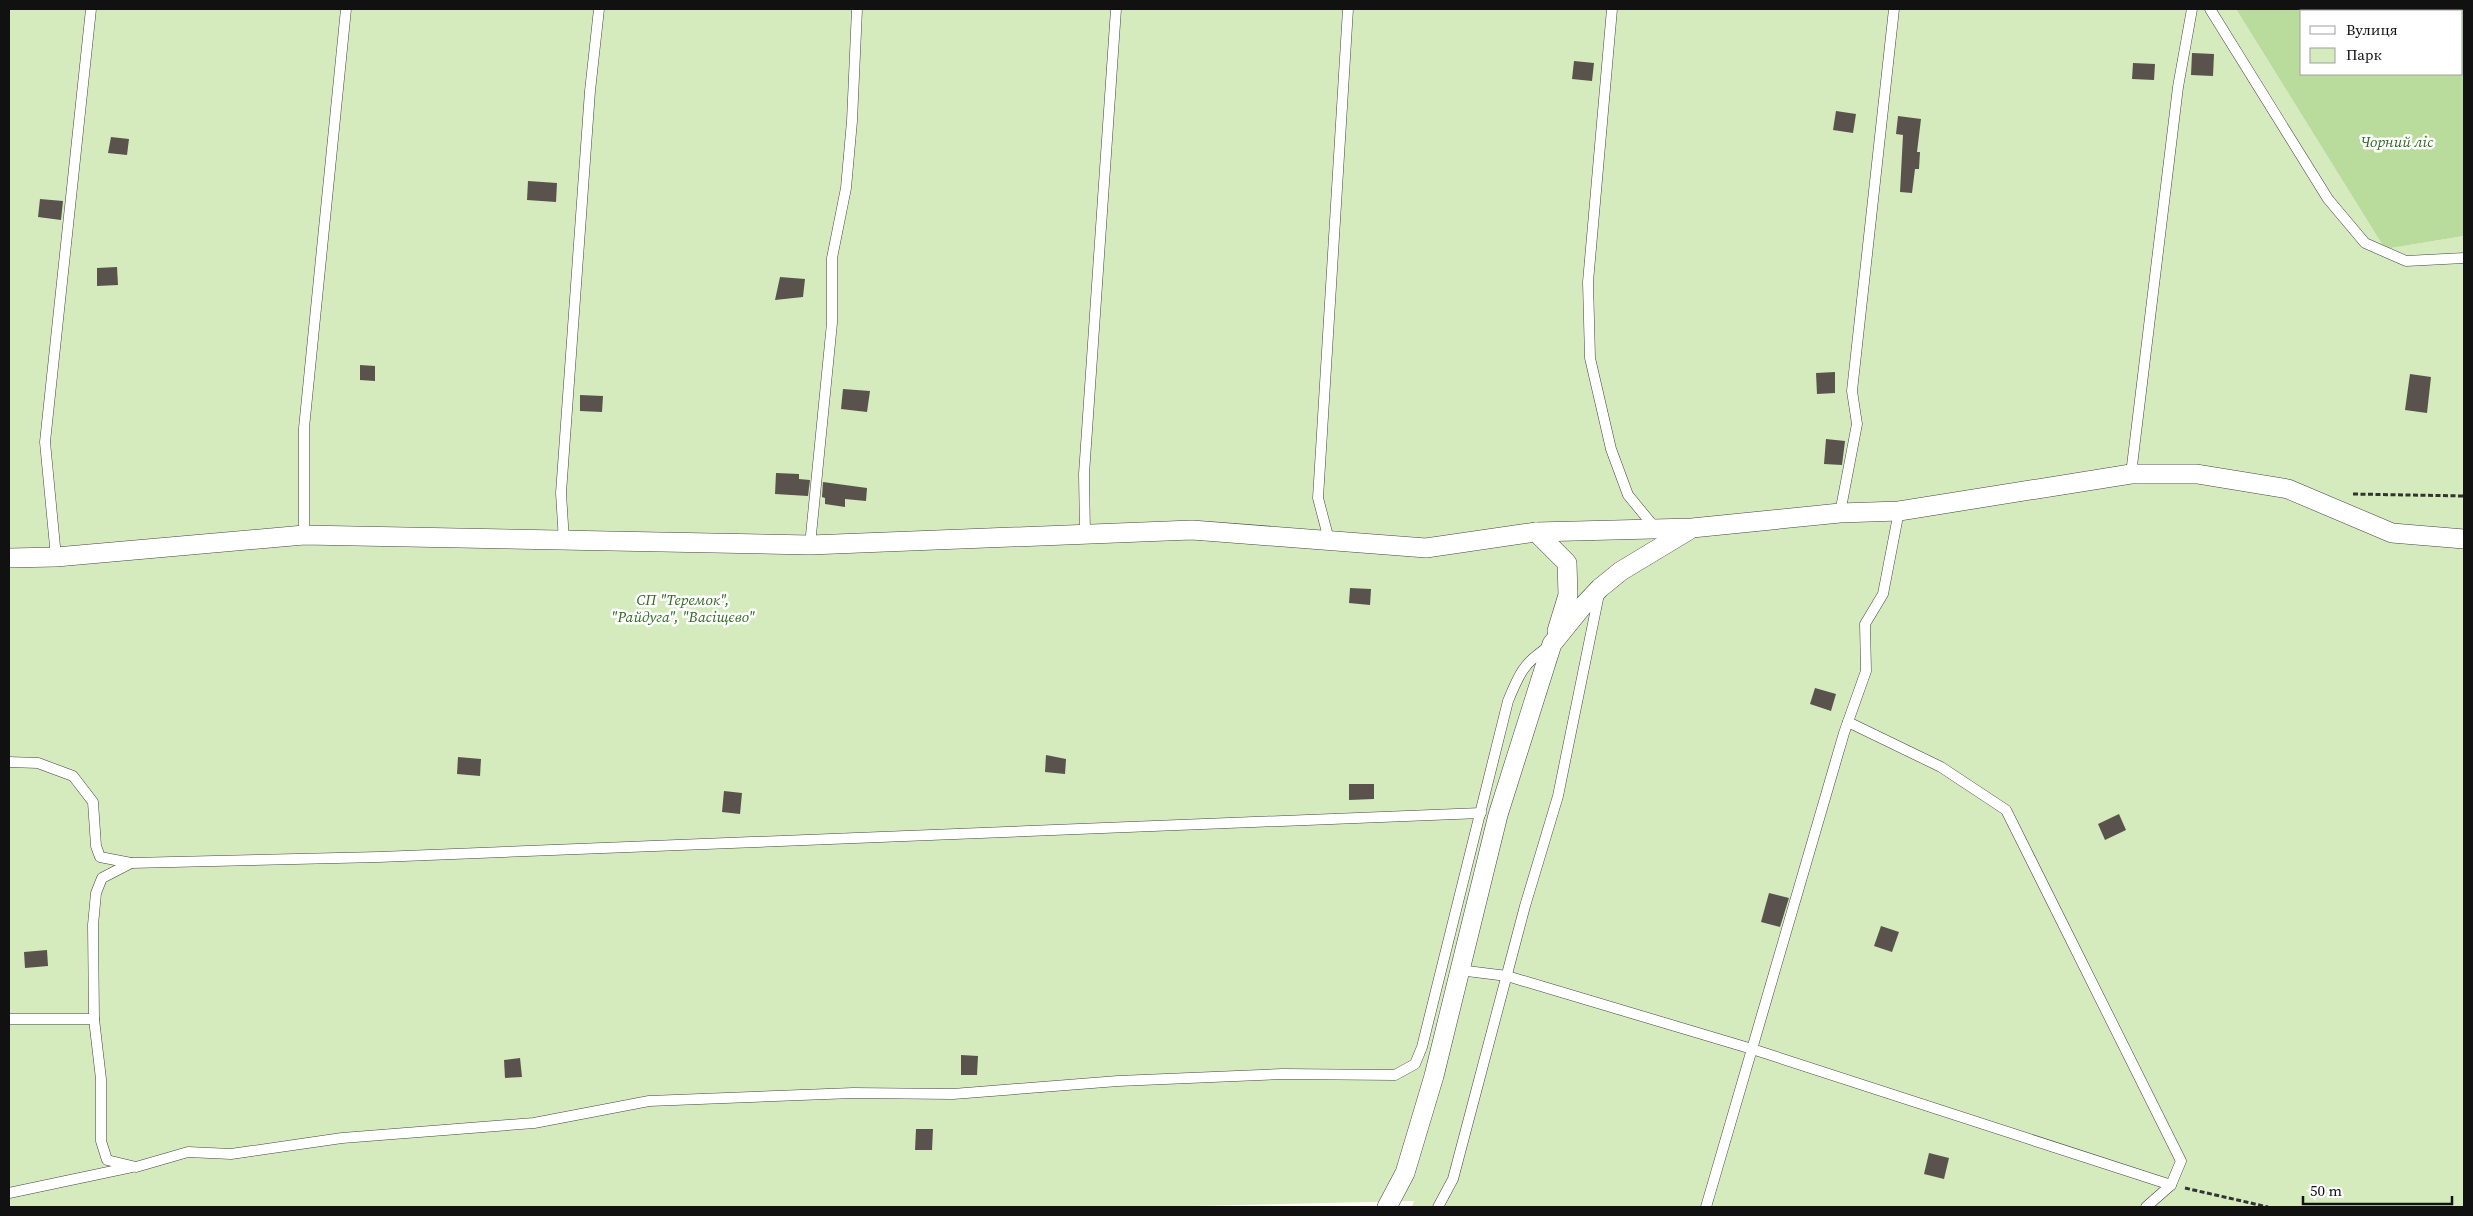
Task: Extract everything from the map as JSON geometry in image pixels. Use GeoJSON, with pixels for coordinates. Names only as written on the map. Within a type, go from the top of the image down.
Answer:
{"type":"FeatureCollection","features":[{"type":"Feature","properties":{"kind":"street"},"geometry":{"type":"LineString","coordinates":[[9,558],[56,557],[304,535],[810,545],[1192,530],[1426,548],[1536,532],[1692,528],[1840,513],[1899,511],[2131,474],[2198,474],[2288,489],[2392,533],[2464,539]]}},
{"type":"Feature","properties":{"kind":"street"},"geometry":{"type":"LineString","coordinates":[[1552,644],[1582,607],[1621,570],[1692,528]]}},
{"type":"Feature","properties":{"kind":"street"},"geometry":{"type":"LineString","coordinates":[[1387,1207],[1407,1164],[1434,1076],[1498,815],[1568,595],[1567,563],[1536,532]]}},
{"type":"Feature","properties":{"kind":"lane"},"geometry":{"type":"LineString","coordinates":[[56,557],[45,442],[91,9]]}},
{"type":"Feature","properties":{"kind":"lane"},"geometry":{"type":"LineString","coordinates":[[304,535],[304,428],[346,9]]}},
{"type":"Feature","properties":{"kind":"lane"},"geometry":{"type":"LineString","coordinates":[[564,541],[562,483],[590,91],[599,9]]}},
{"type":"Feature","properties":{"kind":"lane"},"geometry":{"type":"LineString","coordinates":[[810,545],[832,323],[832,258],[846,188],[852,121],[857,9]]}},
{"type":"Feature","properties":{"kind":"lane"},"geometry":{"type":"LineString","coordinates":[[1085,534],[1084,474],[1116,9]]}},
{"type":"Feature","properties":{"kind":"lane"},"geometry":{"type":"LineString","coordinates":[[1330,540],[1318,498],[1348,9]]}},
{"type":"Feature","properties":{"kind":"lane"},"geometry":{"type":"LineString","coordinates":[[1612,9],[1588,282],[1590,358],[1611,448],[1628,495],[1657,530]]}},
{"type":"Feature","properties":{"kind":"lane"},"geometry":{"type":"LineString","coordinates":[[1840,513],[1857,424],[1852,391],[1894,9]]}},
{"type":"Feature","properties":{"kind":"lane"},"geometry":{"type":"LineString","coordinates":[[2131,474],[2178,87],[2192,9]]}},
{"type":"Feature","properties":{"kind":"lane"},"geometry":{"type":"LineString","coordinates":[[2210,9],[2328,199],[2365,242],[2406,260],[2464,258]]}},
{"type":"Feature","properties":{"kind":"lane"},"geometry":{"type":"LineString","coordinates":[[1706,1207],[1848,722],[1866,671],[1865,624],[1883,594],[1899,511]]}},
{"type":"Feature","properties":{"kind":"lane"},"geometry":{"type":"LineString","coordinates":[[1438,1207],[1453,1179],[1525,906],[1558,796],[1600,588]]}},
{"type":"Feature","properties":{"kind":"lane"},"geometry":{"type":"LineString","coordinates":[[9,1193],[136,1167],[188,1152],[232,1154],[342,1138],[534,1123],[649,1101],[853,1093],[953,1094],[1118,1081],[1282,1074],[1395,1075],[1414,1064],[1422,1047],[1508,701],[1521,671],[1533,657],[1552,644]]}},
{"type":"Feature","properties":{"kind":"lane"},"geometry":{"type":"LineString","coordinates":[[1848,722],[1941,766],[2006,810],[2181,1161],[2171,1185],[2146,1207]]}},
{"type":"Feature","properties":{"kind":"lane"},"geometry":{"type":"LineString","coordinates":[[9,762],[38,763],[73,776],[92,802],[96,846],[100,857],[131,863],[379,857],[1481,813]]}},
{"type":"Feature","properties":{"kind":"lane"},"geometry":{"type":"LineString","coordinates":[[131,863],[102,878],[96,893],[93,924],[94,1019],[101,1079],[101,1141],[107,1160],[136,1167]]}},
{"type":"Feature","properties":{"kind":"lane"},"geometry":{"type":"LineString","coordinates":[[1459,970],[1507,976],[1752,1049],[2171,1185]]}},
{"type":"Feature","properties":{"kind":"lane"},"geometry":{"type":"LineString","coordinates":[[9,1019],[94,1019]]}},
{"type":"Feature","properties":{"kind":"path"},"geometry":{"type":"LineString","coordinates":[[2350,494],[2464,496]]}},
{"type":"Feature","properties":{"kind":"path"},"geometry":{"type":"LineString","coordinates":[[2171,1185],[2268,1207]]}},
{"type":"Feature","properties":{"kind":"green space","name":"СП \"Теремок\", \"Райдуга\", \"Васіщєво\""},"geometry":{"type":"Polygon","coordinates":[[[9,9],[2236,9],[2385,249],[2464,236],[2464,1207],[1412,1207],[1414,1201],[1149,1207],[9,1207],[9,9]]]}},
{"type":"Feature","properties":{"kind":"green space","name":"Чорний ліс"},"geometry":{"type":"Polygon","coordinates":[[[2236,9],[2464,9],[2464,236],[2385,249],[2236,9]]]}},
{"type":"Feature","properties":{"kind":"building"},"geometry":{"type":"Polygon","coordinates":[[[2192,53],[2214,54],[2213,76],[2191,75],[2192,53]]]}},
{"type":"Feature","properties":{"kind":"building"},"geometry":{"type":"Polygon","coordinates":[[[1574,61],[1594,63],[1592,81],[1572,79],[1574,61]]]}},
{"type":"Feature","properties":{"kind":"building"},"geometry":{"type":"Polygon","coordinates":[[[2133,63],[2155,64],[2154,80],[2132,79],[2133,63]]]}},
{"type":"Feature","properties":{"kind":"building"},"geometry":{"type":"Polygon","coordinates":[[[1836,111],[1856,114],[1853,133],[1833,130],[1836,111]]]}},
{"type":"Feature","properties":{"kind":"building"},"geometry":{"type":"Polygon","coordinates":[[[1898,116],[1921,119],[1917,152],[1920,152],[1919,169],[1915,169],[1912,193],[1900,192],[1903,135],[1896,134],[1898,116]]]}},
{"type":"Feature","properties":{"kind":"building"},"geometry":{"type":"Polygon","coordinates":[[[111,137],[129,139],[127,155],[108,153],[111,137]]]}},
{"type":"Feature","properties":{"kind":"building"},"geometry":{"type":"Polygon","coordinates":[[[528,181],[557,183],[556,202],[527,200],[528,181]]]}},
{"type":"Feature","properties":{"kind":"building"},"geometry":{"type":"Polygon","coordinates":[[[40,199],[63,201],[61,220],[38,217],[40,199]]]}},
{"type":"Feature","properties":{"kind":"building"},"geometry":{"type":"Polygon","coordinates":[[[117,267],[118,285],[97,286],[97,268],[117,267]]]}},
{"type":"Feature","properties":{"kind":"building"},"geometry":{"type":"Polygon","coordinates":[[[780,277],[805,279],[803,297],[775,300],[780,277]]]}},
{"type":"Feature","properties":{"kind":"building"},"geometry":{"type":"Polygon","coordinates":[[[360,365],[375,366],[375,381],[360,380],[360,365]]]}},
{"type":"Feature","properties":{"kind":"building"},"geometry":{"type":"Polygon","coordinates":[[[1835,372],[1835,393],[1817,394],[1816,373],[1835,372]]]}},
{"type":"Feature","properties":{"kind":"building"},"geometry":{"type":"Polygon","coordinates":[[[2410,374],[2431,377],[2427,413],[2405,410],[2410,374]]]}},
{"type":"Feature","properties":{"kind":"building"},"geometry":{"type":"Polygon","coordinates":[[[843,389],[870,391],[867,412],[841,409],[843,389]]]}},
{"type":"Feature","properties":{"kind":"building"},"geometry":{"type":"Polygon","coordinates":[[[580,395],[603,396],[602,412],[580,411],[580,395]]]}},
{"type":"Feature","properties":{"kind":"building"},"geometry":{"type":"Polygon","coordinates":[[[1826,439],[1845,441],[1842,465],[1824,464],[1826,439]]]}},
{"type":"Feature","properties":{"kind":"building"},"geometry":{"type":"Polygon","coordinates":[[[776,473],[799,474],[799,479],[810,480],[808,496],[775,494],[776,473]]]}},
{"type":"Feature","properties":{"kind":"building"},"geometry":{"type":"Polygon","coordinates":[[[823,482],[867,488],[866,501],[845,499],[845,507],[825,504],[825,498],[822,497],[823,482]]]}},
{"type":"Feature","properties":{"kind":"building"},"geometry":{"type":"Polygon","coordinates":[[[1350,588],[1371,589],[1370,605],[1349,603],[1350,588]]]}},
{"type":"Feature","properties":{"kind":"building"},"geometry":{"type":"Polygon","coordinates":[[[1815,688],[1836,694],[1831,711],[1810,704],[1815,688]]]}},
{"type":"Feature","properties":{"kind":"building"},"geometry":{"type":"Polygon","coordinates":[[[1046,755],[1066,759],[1065,774],[1045,772],[1046,755]]]}},
{"type":"Feature","properties":{"kind":"building"},"geometry":{"type":"Polygon","coordinates":[[[458,757],[481,759],[480,776],[457,774],[458,757]]]}},
{"type":"Feature","properties":{"kind":"building"},"geometry":{"type":"Polygon","coordinates":[[[1349,784],[1374,784],[1374,799],[1349,800],[1349,784]]]}},
{"type":"Feature","properties":{"kind":"building"},"geometry":{"type":"Polygon","coordinates":[[[724,791],[742,793],[740,814],[722,812],[724,791]]]}},
{"type":"Feature","properties":{"kind":"building"},"geometry":{"type":"Polygon","coordinates":[[[2119,814],[2126,830],[2105,840],[2098,824],[2119,814]]]}},
{"type":"Feature","properties":{"kind":"building"},"geometry":{"type":"Polygon","coordinates":[[[1769,893],[1789,898],[1780,927],[1761,922],[1769,893]]]}},
{"type":"Feature","properties":{"kind":"building"},"geometry":{"type":"Polygon","coordinates":[[[1881,926],[1899,932],[1892,952],[1874,946],[1881,926]]]}},
{"type":"Feature","properties":{"kind":"building"},"geometry":{"type":"Polygon","coordinates":[[[47,950],[48,966],[25,968],[24,952],[47,950]]]}},
{"type":"Feature","properties":{"kind":"building"},"geometry":{"type":"Polygon","coordinates":[[[961,1055],[978,1056],[977,1075],[961,1075],[961,1055]]]}},
{"type":"Feature","properties":{"kind":"building"},"geometry":{"type":"Polygon","coordinates":[[[520,1058],[522,1077],[505,1078],[504,1060],[520,1058]]]}},
{"type":"Feature","properties":{"kind":"building"},"geometry":{"type":"Polygon","coordinates":[[[916,1129],[933,1129],[932,1150],[915,1150],[916,1129]]]}},
{"type":"Feature","properties":{"kind":"building"},"geometry":{"type":"Polygon","coordinates":[[[1929,1153],[1949,1158],[1944,1179],[1924,1174],[1929,1153]]]}}]}
